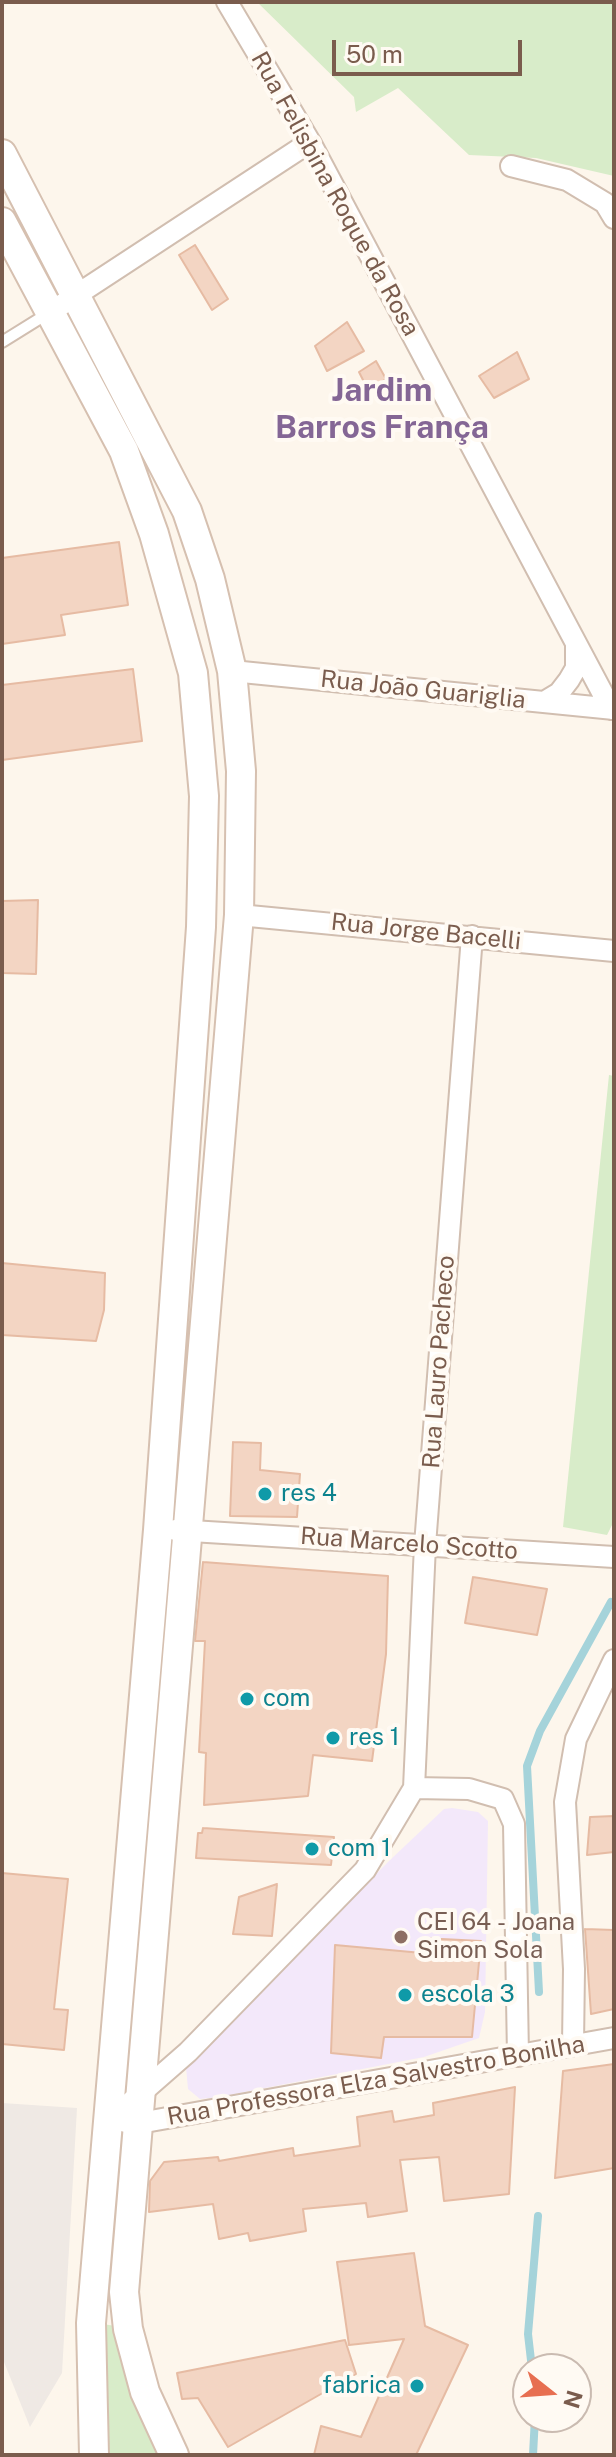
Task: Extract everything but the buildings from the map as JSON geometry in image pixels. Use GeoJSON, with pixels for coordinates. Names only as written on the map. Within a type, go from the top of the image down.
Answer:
{"type":"FeatureCollection","features":[{"type":"Feature","properties":{"kind":"main road"},"geometry":{"type":"LineString","coordinates":[[2,154],[187,511],[210,579],[232,671],[241,771],[239,915],[197,1531],[140,2094],[124,2292],[128,2329],[145,2392],[174,2455]]}},
{"type":"Feature","properties":{"kind":"main road"},"geometry":{"type":"LineString","coordinates":[[2,222],[124,451],[181,623],[193,673],[204,796],[201,927],[158,1530],[91,2323],[94,2455]]}},
{"type":"Feature","properties":{"kind":"main road"},"geometry":{"type":"LineString","coordinates":[[181,623],[205,652],[232,671]]}},
{"type":"Feature","properties":{"kind":"street","name":"Rua Felisbina Roque da Rosa"},"geometry":{"type":"LineString","coordinates":[[227,2],[310,142],[613,709]]}},
{"type":"Feature","properties":{"kind":"street"},"geometry":{"type":"LineString","coordinates":[[49,313],[76,292],[310,142]]}},
{"type":"Feature","properties":{"kind":"street"},"geometry":{"type":"LineString","coordinates":[[511,166],[567,180],[605,203],[614,218]]}},
{"type":"Feature","properties":{"kind":"street"},"geometry":{"type":"LineString","coordinates":[[544,702],[559,693],[576,668],[576,642]]}},
{"type":"Feature","properties":{"kind":"street","name":"Rua João Guariglia"},"geometry":{"type":"LineString","coordinates":[[232,671],[613,709]]}},
{"type":"Feature","properties":{"kind":"street","name":"Rua Jorge Bacelli"},"geometry":{"type":"LineString","coordinates":[[239,915],[614,951]]}},
{"type":"Feature","properties":{"kind":"street","name":"Rua Lauro Pacheco"},"geometry":{"type":"LineString","coordinates":[[414,1788],[425,1545],[472,936]]}},
{"type":"Feature","properties":{"kind":"street","name":"Rua Marcelo Scotto"},"geometry":{"type":"LineString","coordinates":[[158,1530],[614,1557]]}},
{"type":"Feature","properties":{"kind":"street"},"geometry":{"type":"LineString","coordinates":[[573,2045],[574,1969],[565,1802],[576,1739],[614,1660]]}},
{"type":"Feature","properties":{"kind":"street"},"geometry":{"type":"LineString","coordinates":[[108,2122],[188,2052],[365,1870],[414,1788],[469,1789],[503,1799],[514,1824],[518,2056]]}},
{"type":"Feature","properties":{"kind":"street","name":"Rua Professora Elza Salvestro Bonilha"},"geometry":{"type":"LineString","coordinates":[[108,2122],[138,2122],[614,2038]]}},
{"type":"Feature","properties":{"kind":"lane"},"geometry":{"type":"LineString","coordinates":[[2,342],[49,313]]}},
{"type":"Feature","properties":{"kind":"shaded area","name":"CEI 64 - Joana Simon Sola"},"geometry":{"type":"Polygon","coordinates":[[[444,1809],[478,1812],[488,1821],[485,2012],[479,2038],[424,2057],[219,2097],[200,2099],[188,2089],[186,2067],[200,2052],[389,1861],[444,1809]]]}},
{"type":"Feature","properties":{"kind":"shaded area"},"geometry":{"type":"Polygon","coordinates":[[[2,2103],[77,2108],[62,2373],[30,2427],[2,2357],[2,2103]]]}},
{"type":"Feature","properties":{"kind":"green space"},"geometry":{"type":"Polygon","coordinates":[[[257,2],[614,2],[614,176],[536,158],[469,155],[398,88],[356,112],[354,97],[257,2]]]}},
{"type":"Feature","properties":{"kind":"green space"},"geometry":{"type":"Polygon","coordinates":[[[609,1075],[614,1076],[614,1521],[607,1535],[563,1527],[609,1075]]]}},
{"type":"Feature","properties":{"kind":"green space"},"geometry":{"type":"Polygon","coordinates":[[[103,2324],[115,2326],[161,2455],[105,2455],[103,2324]]]}},
{"type":"Feature","properties":{"kind":"waterway"},"geometry":{"type":"LineString","coordinates":[[539,1992],[527,1766],[540,1731],[611,1602]]}},
{"type":"Feature","properties":{"kind":"waterway"},"geometry":{"type":"LineString","coordinates":[[530,2353],[528,2334],[538,2216]]}},
{"type":"Feature","properties":{"kind":"waterway"},"geometry":{"type":"LineString","coordinates":[[533,2455],[534,2433]]}},
{"type":"Feature","properties":{"kind":"place","name":"res 4"},"geometry":{"type":"Point","coordinates":[265,1494]}},
{"type":"Feature","properties":{"kind":"place","name":"com"},"geometry":{"type":"Point","coordinates":[247,1699]}},
{"type":"Feature","properties":{"kind":"place","name":"res 1"},"geometry":{"type":"Point","coordinates":[333,1738]}},
{"type":"Feature","properties":{"kind":"place","name":"com 1"},"geometry":{"type":"Point","coordinates":[312,1849]}},
{"type":"Feature","properties":{"kind":"place","name":"CEI 64 - Joana Simon Sola"},"geometry":{"type":"Point","coordinates":[401,1937]}},
{"type":"Feature","properties":{"kind":"place","name":"escola 3"},"geometry":{"type":"Point","coordinates":[405,1995]}},
{"type":"Feature","properties":{"kind":"place","name":"fabrica"},"geometry":{"type":"Point","coordinates":[417,2386]}},
{"type":"Feature","properties":{"kind":"district","name":"Jardim Barros França"},"geometry":{"type":"Point","coordinates":[382,410]}}]}
